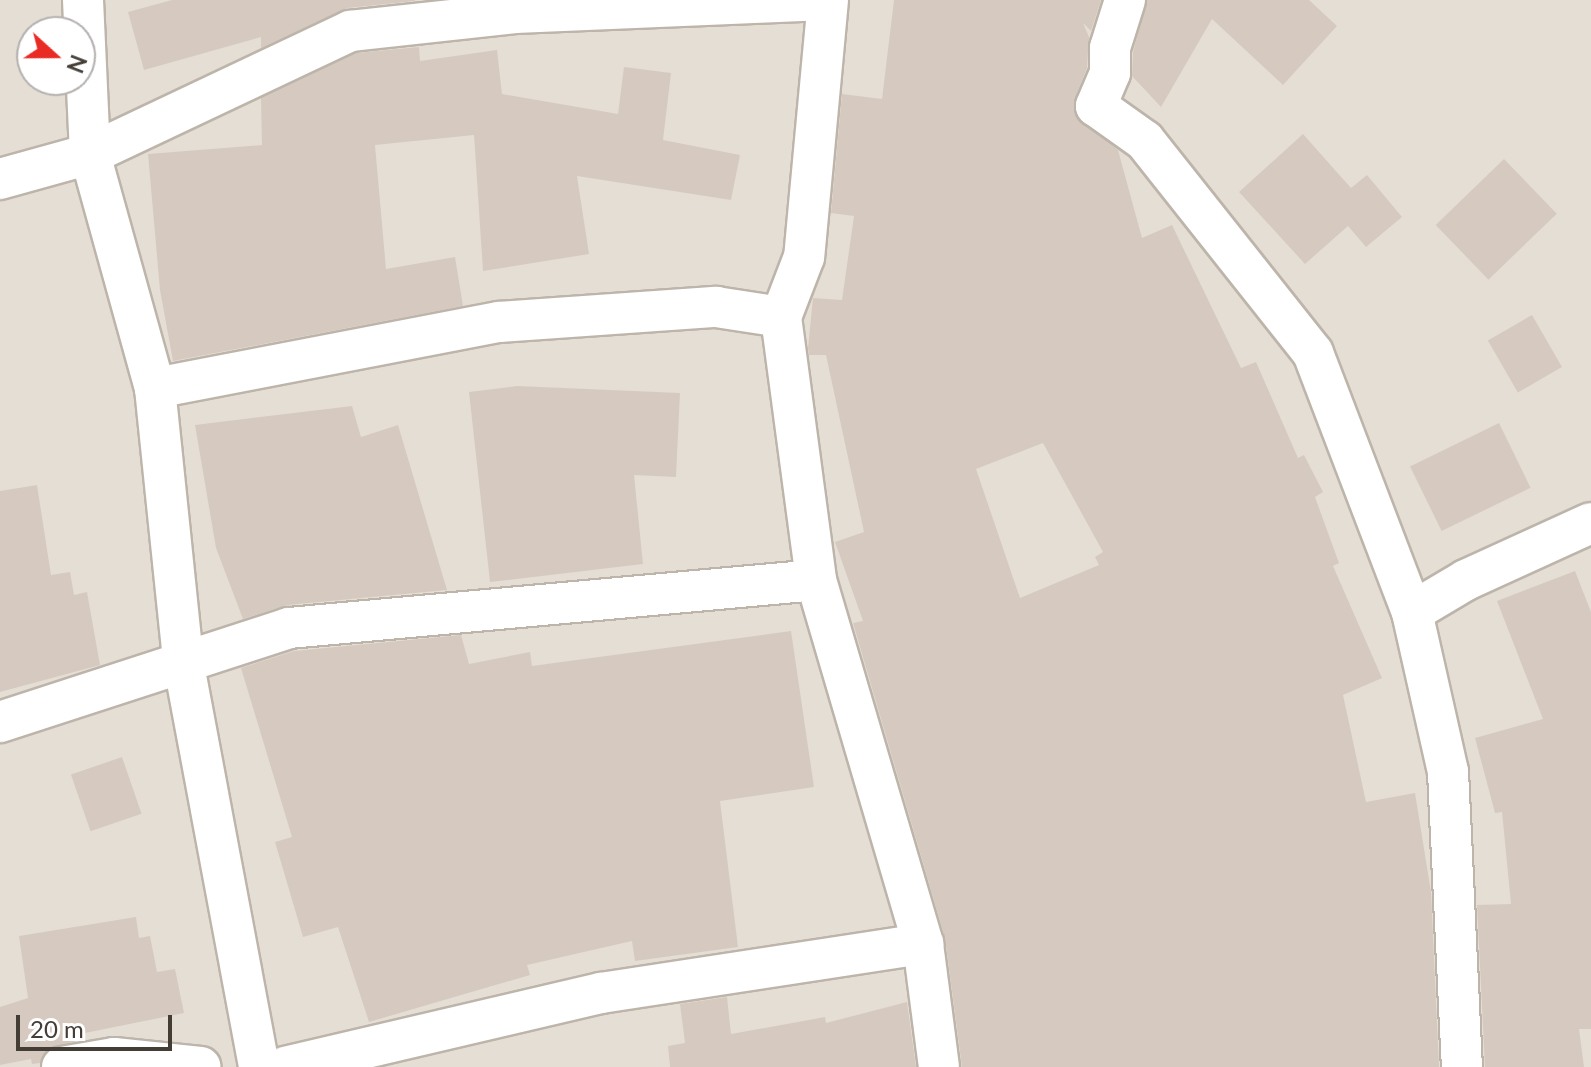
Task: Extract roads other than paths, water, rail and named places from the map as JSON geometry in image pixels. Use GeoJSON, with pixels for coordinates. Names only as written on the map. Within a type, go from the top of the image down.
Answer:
{"type":"FeatureCollection","features":[{"type":"Feature","properties":{"kind":"street"},"geometry":{"type":"LineString","coordinates":[[83,0],[90,154],[155,388],[183,660],[259,1067]]}},
{"type":"Feature","properties":{"kind":"street"},"geometry":{"type":"LineString","coordinates":[[0,179],[90,154],[350,31],[515,13],[820,0]]}},
{"type":"Feature","properties":{"kind":"street"},"geometry":{"type":"LineString","coordinates":[[828,0],[804,257],[781,317],[816,580],[923,944],[939,1067]]}},
{"type":"Feature","properties":{"kind":"street"},"geometry":{"type":"LineString","coordinates":[[1125,0],[1110,48],[1110,73],[1096,106],[1145,141],[1313,353],[1412,612],[1448,772],[1462,1067]]}},
{"type":"Feature","properties":{"kind":"street"},"geometry":{"type":"LineString","coordinates":[[155,388],[499,322],[716,307],[781,317]]}},
{"type":"Feature","properties":{"kind":"street"},"geometry":{"type":"LineString","coordinates":[[1412,612],[1466,580],[1591,523]]}},
{"type":"Feature","properties":{"kind":"street"},"geometry":{"type":"LineString","coordinates":[[0,722],[289,628],[816,580]]}},
{"type":"Feature","properties":{"kind":"street"},"geometry":{"type":"LineString","coordinates":[[285,1067],[601,993],[923,944]]}},
{"type":"Feature","properties":{"kind":"street"},"geometry":{"type":"LineString","coordinates":[[62,1067],[114,1058],[201,1067]]}}]}
